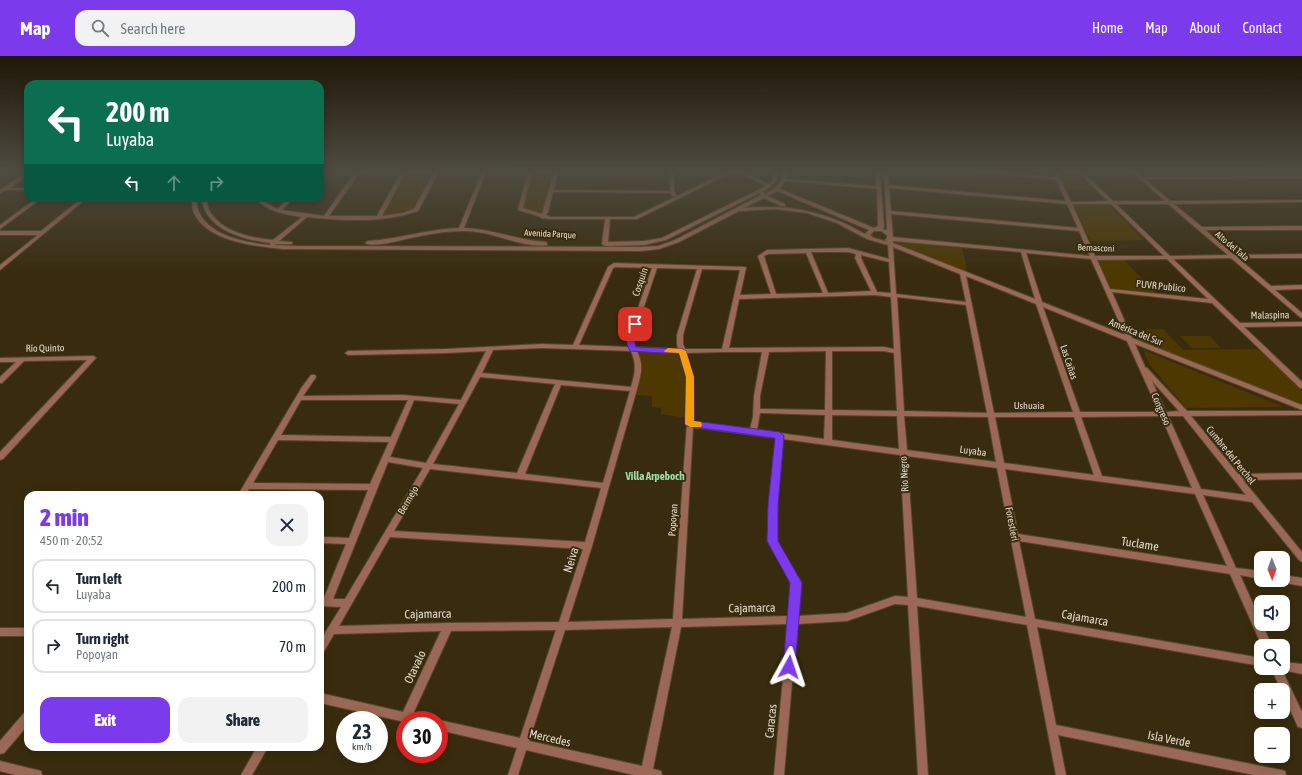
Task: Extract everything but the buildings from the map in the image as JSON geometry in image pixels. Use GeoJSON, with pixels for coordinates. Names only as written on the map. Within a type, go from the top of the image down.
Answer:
{"type":"FeatureCollection","features":[{"type":"Feature","properties":{"kind":"street"},"geometry":{"type":"LineString","coordinates":[[0,227],[30,206]]}},
{"type":"Feature","properties":{"kind":"street"},"geometry":{"type":"LineString","coordinates":[[0,268],[76,206]]}},
{"type":"Feature","properties":{"kind":"street"},"geometry":{"type":"LineString","coordinates":[[194,206],[199,217],[213,230],[239,241],[269,246],[296,248],[651,248],[677,241],[742,206]]}},
{"type":"Feature","properties":{"kind":"street","name":"Avenida Parque"},"geometry":{"type":"LineString","coordinates":[[205,206],[207,212],[214,220],[225,228],[253,239],[274,242],[382,242],[433,232],[460,229],[491,233],[533,243],[605,244],[644,243],[664,239],[734,206]]}},
{"type":"Feature","properties":{"kind":"street"},"geometry":{"type":"LineString","coordinates":[[266,206],[279,212],[305,217],[378,218],[390,217],[416,210],[418,206]]}},
{"type":"Feature","properties":{"kind":"street"},"geometry":{"type":"LineString","coordinates":[[279,212],[285,206]]}},
{"type":"Feature","properties":{"kind":"street"},"geometry":{"type":"LineString","coordinates":[[326,217],[334,206]]}},
{"type":"Feature","properties":{"kind":"street"},"geometry":{"type":"LineString","coordinates":[[378,218],[385,206]]}},
{"type":"Feature","properties":{"kind":"street"},"geometry":{"type":"LineString","coordinates":[[460,229],[470,206]]}},
{"type":"Feature","properties":{"kind":"street"},"geometry":{"type":"LineString","coordinates":[[521,206],[520,209],[543,217],[608,218],[635,218],[661,206]]}},
{"type":"Feature","properties":{"kind":"street"},"geometry":{"type":"LineString","coordinates":[[543,217],[548,206]]}},
{"type":"Feature","properties":{"kind":"street"},"geometry":{"type":"LineString","coordinates":[[786,206],[793,209]]}},
{"type":"Feature","properties":{"kind":"street"},"geometry":{"type":"LineString","coordinates":[[818,206],[875,229],[891,239]]}},
{"type":"Feature","properties":{"kind":"street"},"geometry":{"type":"LineString","coordinates":[[869,238],[867,234],[881,227],[880,206]]}},
{"type":"Feature","properties":{"kind":"street","name":"Río Negro"},"geometry":{"type":"LineString","coordinates":[[889,206],[911,601],[923,775]]}},
{"type":"Feature","properties":{"kind":"street","name":"Congreso"},"geometry":{"type":"LineString","coordinates":[[1070,206],[1263,639]]}},
{"type":"Feature","properties":{"kind":"street"},"geometry":{"type":"LineString","coordinates":[[1114,206],[1302,386]]}},
{"type":"Feature","properties":{"kind":"street","name":"Alto del Tala"},"geometry":{"type":"LineString","coordinates":[[1173,206],[1302,316]]}},
{"type":"Feature","properties":{"kind":"street"},"geometry":{"type":"LineString","coordinates":[[735,210],[767,207],[793,209],[819,215],[869,238],[882,241],[891,239]]}},
{"type":"Feature","properties":{"kind":"street"},"geometry":{"type":"LineString","coordinates":[[719,212],[726,215]]}},
{"type":"Feature","properties":{"kind":"street"},"geometry":{"type":"LineString","coordinates":[[889,212],[1081,230]]}},
{"type":"Feature","properties":{"kind":"street"},"geometry":{"type":"LineString","coordinates":[[269,246],[305,217]]}},
{"type":"Feature","properties":{"kind":"street"},"geometry":{"type":"LineString","coordinates":[[605,244],[608,218]]}},
{"type":"Feature","properties":{"kind":"street"},"geometry":{"type":"LineString","coordinates":[[1201,229],[1302,228]]}},
{"type":"Feature","properties":{"kind":"street"},"geometry":{"type":"LineString","coordinates":[[0,234],[42,233]]}},
{"type":"Feature","properties":{"kind":"street","name":"Bernasconi"},"geometry":{"type":"LineString","coordinates":[[891,239],[1093,258],[1302,256]]}},
{"type":"Feature","properties":{"kind":"street","name":"América del Sur"},"geometry":{"type":"LineString","coordinates":[[891,239],[964,274],[1302,408]]}},
{"type":"Feature","properties":{"kind":"street"},"geometry":{"type":"LineString","coordinates":[[774,296],[761,256],[763,254],[848,250],[892,261]]}},
{"type":"Feature","properties":{"kind":"street"},"geometry":{"type":"LineString","coordinates":[[808,251],[826,294]]}},
{"type":"Feature","properties":{"kind":"street","name":"Las Cañas"},"geometry":{"type":"LineString","coordinates":[[1023,251],[1039,304],[1099,478]]}},
{"type":"Feature","properties":{"kind":"street"},"geometry":{"type":"LineString","coordinates":[[859,253],[858,258],[875,293]]}},
{"type":"Feature","properties":{"kind":"street"},"geometry":{"type":"LineString","coordinates":[[576,346],[611,267],[619,265],[743,268],[725,351]]}},
{"type":"Feature","properties":{"kind":"street","name":"Cosquín"},"geometry":{"type":"LineString","coordinates":[[633,349],[630,339],[656,266]]}},
{"type":"Feature","properties":{"kind":"street","name":"Popoyan"},"geometry":{"type":"LineString","coordinates":[[650,774],[677,623],[690,424],[690,377],[682,351],[680,336],[700,267]]}},
{"type":"Feature","properties":{"kind":"street","name":"Forestieri"},"geometry":{"type":"LineString","coordinates":[[964,274],[1061,775]]}},
{"type":"Feature","properties":{"kind":"street"},"geometry":{"type":"LineString","coordinates":[[1269,288],[1302,287]]}},
{"type":"Feature","properties":{"kind":"street","name":"PUVR Publico"},"geometry":{"type":"LineString","coordinates":[[1107,290],[1214,301]]}},
{"type":"Feature","properties":{"kind":"street"},"geometry":{"type":"LineString","coordinates":[[736,297],[875,293],[969,304]]}},
{"type":"Feature","properties":{"kind":"street","name":"Malaspina"},"geometry":{"type":"LineString","coordinates":[[1238,325],[1302,324]]}},
{"type":"Feature","properties":{"kind":"street"},"geometry":{"type":"LineString","coordinates":[[348,353],[528,346],[576,346],[682,351],[884,349],[896,351]]}},
{"type":"Feature","properties":{"kind":"street","name":"Bermejo"},"geometry":{"type":"LineString","coordinates":[[324,643],[428,466],[478,375],[491,348]]}},
{"type":"Feature","properties":{"kind":"street","name":"Neiva"},"geometry":{"type":"LineString","coordinates":[[513,775],[563,626],[634,389],[639,368],[633,349]]}},
{"type":"Feature","properties":{"kind":"street"},"geometry":{"type":"LineString","coordinates":[[828,442],[827,413],[829,349]]}},
{"type":"Feature","properties":{"kind":"street"},"geometry":{"type":"LineString","coordinates":[[753,432],[757,411],[757,396],[766,350]]}},
{"type":"Feature","properties":{"kind":"street","name":"Río Quinto"},"geometry":{"type":"LineString","coordinates":[[0,360],[93,358],[0,457]]}},
{"type":"Feature","properties":{"kind":"street"},"geometry":{"type":"LineString","coordinates":[[0,381],[23,359]]}},
{"type":"Feature","properties":{"kind":"street","name":"Cumbre del Perchel"},"geometry":{"type":"LineString","coordinates":[[1142,367],[1185,414],[1301,556]]}},
{"type":"Feature","properties":{"kind":"street"},"geometry":{"type":"LineString","coordinates":[[478,375],[634,389]]}},
{"type":"Feature","properties":{"kind":"street"},"geometry":{"type":"LineString","coordinates":[[245,491],[299,398],[313,377]]}},
{"type":"Feature","properties":{"kind":"street"},"geometry":{"type":"LineString","coordinates":[[520,476],[559,382]]}},
{"type":"Feature","properties":{"kind":"street"},"geometry":{"type":"LineString","coordinates":[[299,398],[412,398],[463,402]]}},
{"type":"Feature","properties":{"kind":"street"},"geometry":{"type":"LineString","coordinates":[[324,600],[351,541],[412,398]]}},
{"type":"Feature","properties":{"kind":"street","name":"Ushuaia"},"geometry":{"type":"LineString","coordinates":[[757,411],[991,415],[1302,413]]}},
{"type":"Feature","properties":{"kind":"street","name":"Luyaba"},"geometry":{"type":"LineString","coordinates":[[690,424],[1254,499]]}},
{"type":"Feature","properties":{"kind":"street","name":"Caracas"},"geometry":{"type":"LineString","coordinates":[[779,775],[794,620],[796,583],[772,541],[773,505],[780,436]]}},
{"type":"Feature","properties":{"kind":"street"},"geometry":{"type":"LineString","coordinates":[[276,437],[393,440]]}},
{"type":"Feature","properties":{"kind":"street"},"geometry":{"type":"LineString","coordinates":[[386,458],[428,466],[606,486]]}},
{"type":"Feature","properties":{"kind":"street"},"geometry":{"type":"LineString","coordinates":[[1236,476],[1302,476]]}},
{"type":"Feature","properties":{"kind":"street"},"geometry":{"type":"LineString","coordinates":[[248,486],[373,487]]}},
{"type":"Feature","properties":{"kind":"street"},"geometry":{"type":"LineString","coordinates":[[388,534],[588,546]]}},
{"type":"Feature","properties":{"kind":"street","name":"Tuclame"},"geometry":{"type":"LineString","coordinates":[[1014,537],[1254,574]]}},
{"type":"Feature","properties":{"kind":"street"},"geometry":{"type":"LineString","coordinates":[[324,540],[351,541]]}},
{"type":"Feature","properties":{"kind":"street"},"geometry":{"type":"LineString","coordinates":[[1290,580],[1302,582]]}},
{"type":"Feature","properties":{"kind":"street","name":"Cajamarca"},"geometry":{"type":"LineString","coordinates":[[332,630],[794,620],[847,617],[895,600],[911,601],[1254,661]]}},
{"type":"Feature","properties":{"kind":"street"},"geometry":{"type":"LineString","coordinates":[[324,602],[348,603]]}},
{"type":"Feature","properties":{"kind":"street","name":"Otavalo"},"geometry":{"type":"LineString","coordinates":[[409,711],[448,627]]}},
{"type":"Feature","properties":{"kind":"street"},"geometry":{"type":"LineString","coordinates":[[0,632],[24,632]]}},
{"type":"Feature","properties":{"kind":"street"},"geometry":{"type":"LineString","coordinates":[[1290,667],[1302,669]]}},
{"type":"Feature","properties":{"kind":"street"},"geometry":{"type":"LineString","coordinates":[[1279,675],[1302,723]]}},
{"type":"Feature","properties":{"kind":"street"},"geometry":{"type":"LineString","coordinates":[[324,699],[396,715]]}},
{"type":"Feature","properties":{"kind":"street"},"geometry":{"type":"LineString","coordinates":[[0,749],[24,722]]}},
{"type":"Feature","properties":{"kind":"street","name":"Mercedes"},"geometry":{"type":"LineString","coordinates":[[448,727],[650,774]]}},
{"type":"Feature","properties":{"kind":"street","name":"Isla Verde"},"geometry":{"type":"LineString","coordinates":[[1052,729],[1281,775]]}},
{"type":"Feature","properties":{"kind":"street"},"geometry":{"type":"LineString","coordinates":[[246,775],[261,751]]}},
{"type":"Feature","properties":{"kind":"street"},"geometry":{"type":"LineString","coordinates":[[0,766],[37,775]]}},
{"type":"Feature","properties":{"kind":"shaded area"},"geometry":{"type":"Polygon","coordinates":[[[386,206],[416,206],[414,209],[383,215],[382,213],[386,206]]]}},
{"type":"Feature","properties":{"kind":"shaded area"},"geometry":{"type":"Polygon","coordinates":[[[523,206],[544,206],[543,211],[538,212],[522,208],[523,206]]]}},
{"type":"Feature","properties":{"kind":"shaded area"},"geometry":{"type":"Polygon","coordinates":[[[1073,206],[1110,206],[1144,240],[1091,241],[1073,206]]]}},
{"type":"Feature","properties":{"kind":"shaded area"},"geometry":{"type":"Polygon","coordinates":[[[898,241],[962,248],[967,268],[965,271],[899,245],[896,243],[898,241]]]}},
{"type":"Feature","properties":{"kind":"shaded area"},"geometry":{"type":"Polygon","coordinates":[[[1101,260],[1124,260],[1156,293],[1115,289],[1110,287],[1098,262],[1101,260]]]}},
{"type":"Feature","properties":{"kind":"shaded area"},"geometry":{"type":"Polygon","coordinates":[[[1133,329],[1163,329],[1183,350],[1259,349],[1302,391],[1302,405],[1138,340],[1133,329]]]}},
{"type":"Feature","properties":{"kind":"shaded area"},"geometry":{"type":"Polygon","coordinates":[[[1180,336],[1210,336],[1221,348],[1192,348],[1180,336]]]}},
{"type":"Feature","properties":{"kind":"shaded area"},"geometry":{"type":"Polygon","coordinates":[[[1143,350],[1284,407],[1186,408],[1150,365],[1143,350]]]}},
{"type":"Feature","properties":{"kind":"shaded area"},"geometry":{"type":"Polygon","coordinates":[[[637,352],[680,354],[687,383],[686,418],[661,414],[661,408],[652,407],[652,396],[637,395],[642,368],[640,357],[637,352]]]}},
{"type":"Feature","properties":{"kind":"slow traffic"},"geometry":{"type":"LineString","coordinates":[[668,351],[682,351],[690,377],[690,424],[697,425]]}},
{"type":"Feature","properties":{"kind":"district","name":"Villa Arpeboch"},"geometry":{"type":"Point","coordinates":[655,476]}},
{"type":"Feature","properties":{"kind":"route"},"geometry":{"type":"LineString","coordinates":[[635,324],[630,339],[633,349],[682,351],[690,377],[690,424],[780,436],[773,505],[772,541],[796,583],[789,667]]}}]}
